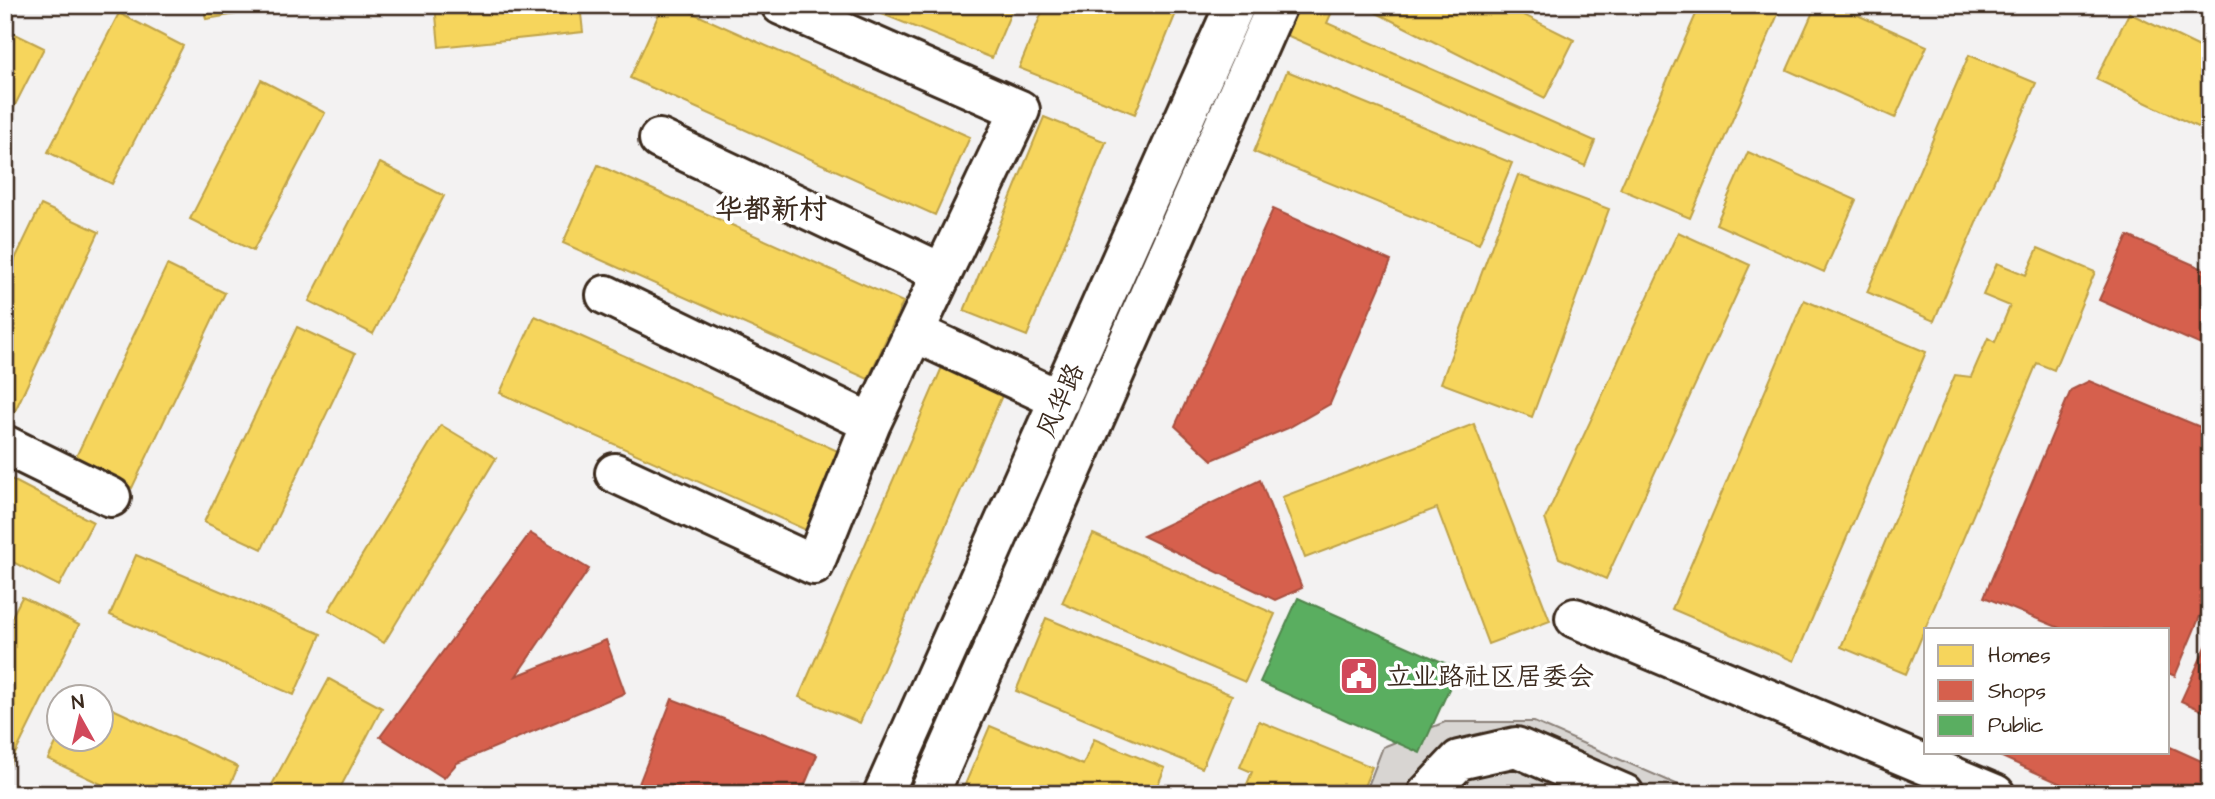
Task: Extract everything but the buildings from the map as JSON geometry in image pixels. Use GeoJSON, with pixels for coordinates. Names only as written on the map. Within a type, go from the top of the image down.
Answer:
{"type":"FeatureCollection","features":[{"type":"Feature","properties":{"kind":"street"},"geometry":{"type":"LineString","coordinates":[[615,473],[814,565],[871,423],[1020,110],[781,5]]}},
{"type":"Feature","properties":{"kind":"street","name":"风华路"},"geometry":{"type":"LineString","coordinates":[[929,794],[1277,5]]}},
{"type":"Feature","properties":{"kind":"street","name":"风华路"},"geometry":{"type":"LineString","coordinates":[[883,794],[1060,400],[1230,7]]}},
{"type":"Feature","properties":{"kind":"street"},"geometry":{"type":"LineString","coordinates":[[659,139],[942,273]]}},
{"type":"Feature","properties":{"kind":"street"},"geometry":{"type":"LineString","coordinates":[[606,295],[871,423]]}},
{"type":"Feature","properties":{"kind":"street"},"geometry":{"type":"LineString","coordinates":[[914,332],[1060,400]]}},
{"type":"Feature","properties":{"kind":"street"},"geometry":{"type":"LineString","coordinates":[[5,445],[111,497]]}},
{"type":"Feature","properties":{"kind":"street"},"geometry":{"type":"LineString","coordinates":[[1575,618],[1995,794]]}},
{"type":"Feature","properties":{"kind":"street"},"geometry":{"type":"LineString","coordinates":[[1427,794],[1459,760],[1516,747],[1624,794]]}},
{"type":"Feature","properties":{"kind":"shaded area"},"geometry":{"type":"Polygon","coordinates":[[[1445,722],[1534,722],[1699,794],[1365,794],[1383,747],[1445,722]]]}},
{"type":"Feature","properties":{"kind":"place","name":"立业路社区居委会"},"geometry":{"type":"Point","coordinates":[1359,676]}},
{"type":"Feature","properties":{"kind":"district","name":"华都新村"},"geometry":{"type":"Point","coordinates":[771,208]}}]}
